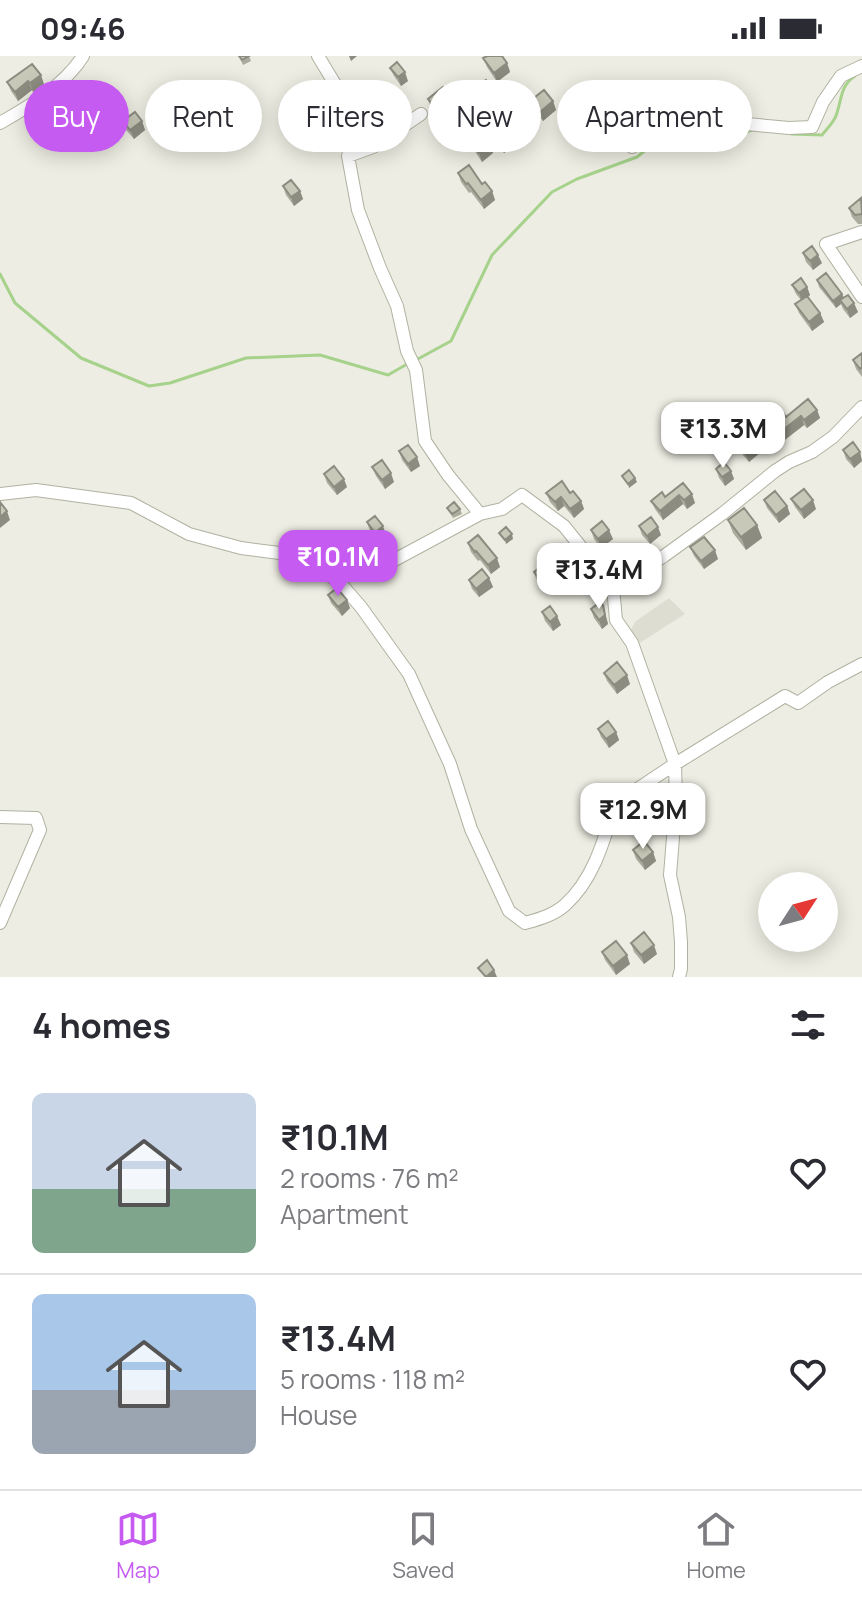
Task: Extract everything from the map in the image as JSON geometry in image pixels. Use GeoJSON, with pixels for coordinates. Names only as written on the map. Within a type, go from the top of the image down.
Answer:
{"type":"FeatureCollection","features":[{"type":"Feature","properties":{"kind":"street"},"geometry":{"type":"LineString","coordinates":[[0,123],[59,83],[75,69],[83,56]]}},
{"type":"Feature","properties":{"kind":"street"},"geometry":{"type":"LineString","coordinates":[[318,56],[333,80]]}},
{"type":"Feature","properties":{"kind":"street"},"geometry":{"type":"LineString","coordinates":[[752,124],[812,127],[823,102],[841,76],[862,66]]}},
{"type":"Feature","properties":{"kind":"street"},"geometry":{"type":"LineString","coordinates":[[412,120],[421,114]]}},
{"type":"Feature","properties":{"kind":"street"},"geometry":{"type":"LineString","coordinates":[[359,152],[348,156],[358,210],[397,306],[407,351],[416,370],[425,441],[480,514]]}},
{"type":"Feature","properties":{"kind":"street"},"geometry":{"type":"LineString","coordinates":[[862,232],[826,244],[862,297]]}},
{"type":"Feature","properties":{"kind":"street"},"geometry":{"type":"LineString","coordinates":[[613,587],[664,556],[775,471],[833,437],[862,407]]}},
{"type":"Feature","properties":{"kind":"street"},"geometry":{"type":"LineString","coordinates":[[0,494],[36,490],[131,503],[189,534],[241,548],[287,554],[330,575],[361,607],[409,674],[450,764],[471,829],[509,911],[525,923],[543,918],[564,906],[584,882],[601,852],[615,804],[785,696],[798,703],[862,664]]}},
{"type":"Feature","properties":{"kind":"street"},"geometry":{"type":"LineString","coordinates":[[296,559],[387,564],[480,514],[502,509],[522,495],[564,526],[613,587],[616,620],[632,643],[675,764],[676,800],[670,875],[679,917],[679,977]]}},
{"type":"Feature","properties":{"kind":"street"},"geometry":{"type":"LineString","coordinates":[[0,817],[36,818],[40,830],[0,923]]}},
{"type":"Feature","properties":{"kind":"shaded area"},"geometry":{"type":"Polygon","coordinates":[[[669,598],[685,614],[638,644],[630,631],[636,621],[669,598]]]}},
{"type":"Feature","properties":{"kind":"building"},"geometry":{"type":"Polygon","coordinates":[[[502,56],[507,63],[494,73],[483,58],[502,56]]]}},
{"type":"Feature","properties":{"kind":"building"},"geometry":{"type":"Polygon","coordinates":[[[397,62],[405,72],[398,77],[390,68],[397,62]]]}},
{"type":"Feature","properties":{"kind":"building"},"geometry":{"type":"Polygon","coordinates":[[[32,64],[41,75],[34,80],[24,80],[24,84],[15,92],[7,82],[32,64]]]}},
{"type":"Feature","properties":{"kind":"building"},"geometry":{"type":"Polygon","coordinates":[[[544,90],[553,101],[541,111],[541,92],[544,90]]]}},
{"type":"Feature","properties":{"kind":"building"},"geometry":{"type":"Polygon","coordinates":[[[135,112],[142,121],[130,130],[129,116],[135,112]]]}},
{"type":"Feature","properties":{"kind":"building"},"geometry":{"type":"Polygon","coordinates":[[[469,165],[482,184],[485,182],[492,191],[481,200],[458,173],[469,165]]]}},
{"type":"Feature","properties":{"kind":"building"},"geometry":{"type":"Polygon","coordinates":[[[291,180],[300,191],[291,197],[283,186],[291,180]]]}},
{"type":"Feature","properties":{"kind":"building"},"geometry":{"type":"Polygon","coordinates":[[[861,198],[862,214],[855,215],[849,208],[861,198]]]}},
{"type":"Feature","properties":{"kind":"building"},"geometry":{"type":"Polygon","coordinates":[[[812,246],[818,255],[810,261],[803,253],[812,246]]]}},
{"type":"Feature","properties":{"kind":"building"},"geometry":{"type":"Polygon","coordinates":[[[826,273],[842,294],[833,301],[817,280],[826,273]]]}},
{"type":"Feature","properties":{"kind":"building"},"geometry":{"type":"Polygon","coordinates":[[[801,278],[807,287],[799,293],[792,285],[801,278]]]}},
{"type":"Feature","properties":{"kind":"building"},"geometry":{"type":"Polygon","coordinates":[[[848,295],[854,303],[847,309],[840,300],[848,295]]]}},
{"type":"Feature","properties":{"kind":"building"},"geometry":{"type":"Polygon","coordinates":[[[807,296],[820,313],[809,322],[795,304],[807,296]]]}},
{"type":"Feature","properties":{"kind":"building"},"geometry":{"type":"Polygon","coordinates":[[[862,353],[862,367],[860,369],[853,360],[862,353]]]}},
{"type":"Feature","properties":{"kind":"building"},"geometry":{"type":"Polygon","coordinates":[[[808,399],[817,410],[804,420],[801,416],[779,433],[769,420],[781,410],[786,417],[808,399]]]}},
{"type":"Feature","properties":{"kind":"building"},"geometry":{"type":"Polygon","coordinates":[[[753,435],[759,443],[745,453],[740,446],[753,435]]]}},
{"type":"Feature","properties":{"kind":"building"},"geometry":{"type":"Polygon","coordinates":[[[853,442],[860,452],[850,459],[843,450],[853,442]]]}},
{"type":"Feature","properties":{"kind":"building"},"geometry":{"type":"Polygon","coordinates":[[[408,445],[417,457],[408,464],[399,451],[408,445]]]}},
{"type":"Feature","properties":{"kind":"building"},"geometry":{"type":"Polygon","coordinates":[[[382,460],[391,473],[382,480],[372,467],[382,460]]]}},
{"type":"Feature","properties":{"kind":"building"},"geometry":{"type":"Polygon","coordinates":[[[724,462],[731,471],[722,477],[716,469],[724,462]]]}},
{"type":"Feature","properties":{"kind":"building"},"geometry":{"type":"Polygon","coordinates":[[[334,466],[344,479],[334,487],[324,474],[334,466]]]}},
{"type":"Feature","properties":{"kind":"building"},"geometry":{"type":"Polygon","coordinates":[[[629,470],[635,478],[628,484],[622,476],[629,470]]]}},
{"type":"Feature","properties":{"kind":"building"},"geometry":{"type":"Polygon","coordinates":[[[562,481],[570,493],[573,491],[581,501],[570,509],[561,497],[555,502],[546,493],[562,481]]]}},
{"type":"Feature","properties":{"kind":"building"},"geometry":{"type":"Polygon","coordinates":[[[683,483],[692,494],[684,500],[679,495],[660,511],[651,501],[662,492],[665,497],[683,483]]]}},
{"type":"Feature","properties":{"kind":"building"},"geometry":{"type":"Polygon","coordinates":[[[804,489],[813,500],[801,510],[791,499],[804,489]]]}},
{"type":"Feature","properties":{"kind":"building"},"geometry":{"type":"Polygon","coordinates":[[[775,491],[787,506],[776,515],[764,500],[775,491]]]}},
{"type":"Feature","properties":{"kind":"building"},"geometry":{"type":"Polygon","coordinates":[[[0,502],[7,511],[0,517],[0,502]]]}},
{"type":"Feature","properties":{"kind":"building"},"geometry":{"type":"Polygon","coordinates":[[[454,502],[460,509],[452,514],[447,508],[454,502]]]}},
{"type":"Feature","properties":{"kind":"building"},"geometry":{"type":"Polygon","coordinates":[[[744,508],[757,525],[741,537],[728,520],[744,508]]]}},
{"type":"Feature","properties":{"kind":"building"},"geometry":{"type":"Polygon","coordinates":[[[375,516],[383,526],[375,533],[367,522],[375,516]]]}},
{"type":"Feature","properties":{"kind":"building"},"geometry":{"type":"Polygon","coordinates":[[[651,517],[658,527],[647,536],[639,526],[651,517]]]}},
{"type":"Feature","properties":{"kind":"building"},"geometry":{"type":"Polygon","coordinates":[[[602,521],[609,530],[598,539],[591,530],[602,521]]]}},
{"type":"Feature","properties":{"kind":"building"},"geometry":{"type":"Polygon","coordinates":[[[506,527],[512,534],[505,540],[499,533],[506,527]]]}},
{"type":"Feature","properties":{"kind":"building"},"geometry":{"type":"Polygon","coordinates":[[[478,535],[497,558],[488,565],[468,543],[478,535]]]}},
{"type":"Feature","properties":{"kind":"building"},"geometry":{"type":"Polygon","coordinates":[[[704,537],[715,550],[701,561],[690,547],[704,537]]]}},
{"type":"Feature","properties":{"kind":"building"},"geometry":{"type":"Polygon","coordinates":[[[578,553],[584,561],[577,567],[571,560],[578,553]]]}},
{"type":"Feature","properties":{"kind":"building"},"geometry":{"type":"Polygon","coordinates":[[[543,565],[549,574],[541,581],[534,572],[543,565]]]}},
{"type":"Feature","properties":{"kind":"building"},"geometry":{"type":"Polygon","coordinates":[[[482,569],[489,578],[476,589],[469,580],[482,569]]]}},
{"type":"Feature","properties":{"kind":"building"},"geometry":{"type":"Polygon","coordinates":[[[337,588],[347,600],[338,607],[328,595],[337,588]]]}},
{"type":"Feature","properties":{"kind":"building"},"geometry":{"type":"Polygon","coordinates":[[[600,602],[605,615],[599,620],[591,609],[600,602]]]}},
{"type":"Feature","properties":{"kind":"building"},"geometry":{"type":"Polygon","coordinates":[[[550,606],[557,616],[550,622],[542,612],[550,606]]]}},
{"type":"Feature","properties":{"kind":"building"},"geometry":{"type":"Polygon","coordinates":[[[617,662],[627,675],[614,685],[604,673],[617,662]]]}},
{"type":"Feature","properties":{"kind":"building"},"geometry":{"type":"Polygon","coordinates":[[[608,721],[616,732],[606,739],[598,729],[608,721]]]}},
{"type":"Feature","properties":{"kind":"building"},"geometry":{"type":"Polygon","coordinates":[[[644,841],[653,852],[642,861],[633,850],[644,841]]]}},
{"type":"Feature","properties":{"kind":"building"},"geometry":{"type":"Polygon","coordinates":[[[644,932],[654,945],[641,955],[631,943],[644,932]]]}},
{"type":"Feature","properties":{"kind":"building"},"geometry":{"type":"Polygon","coordinates":[[[616,941],[627,955],[613,966],[602,952],[616,941]]]}},
{"type":"Feature","properties":{"kind":"building"},"geometry":{"type":"Polygon","coordinates":[[[487,960],[494,970],[486,977],[478,968],[487,960]]]}},
{"type":"Feature","properties":{"kind":"waterway"},"geometry":{"type":"LineString","coordinates":[[791,134],[822,135],[835,118],[846,85],[855,76]]}},
{"type":"Feature","properties":{"kind":"waterway"},"geometry":{"type":"LineString","coordinates":[[416,360],[451,341],[492,255],[552,192],[643,152]]}},
{"type":"Feature","properties":{"kind":"waterway"},"geometry":{"type":"LineString","coordinates":[[0,274],[15,303],[81,358],[149,386],[170,383],[246,358],[320,355],[388,375],[409,363]]}}]}
